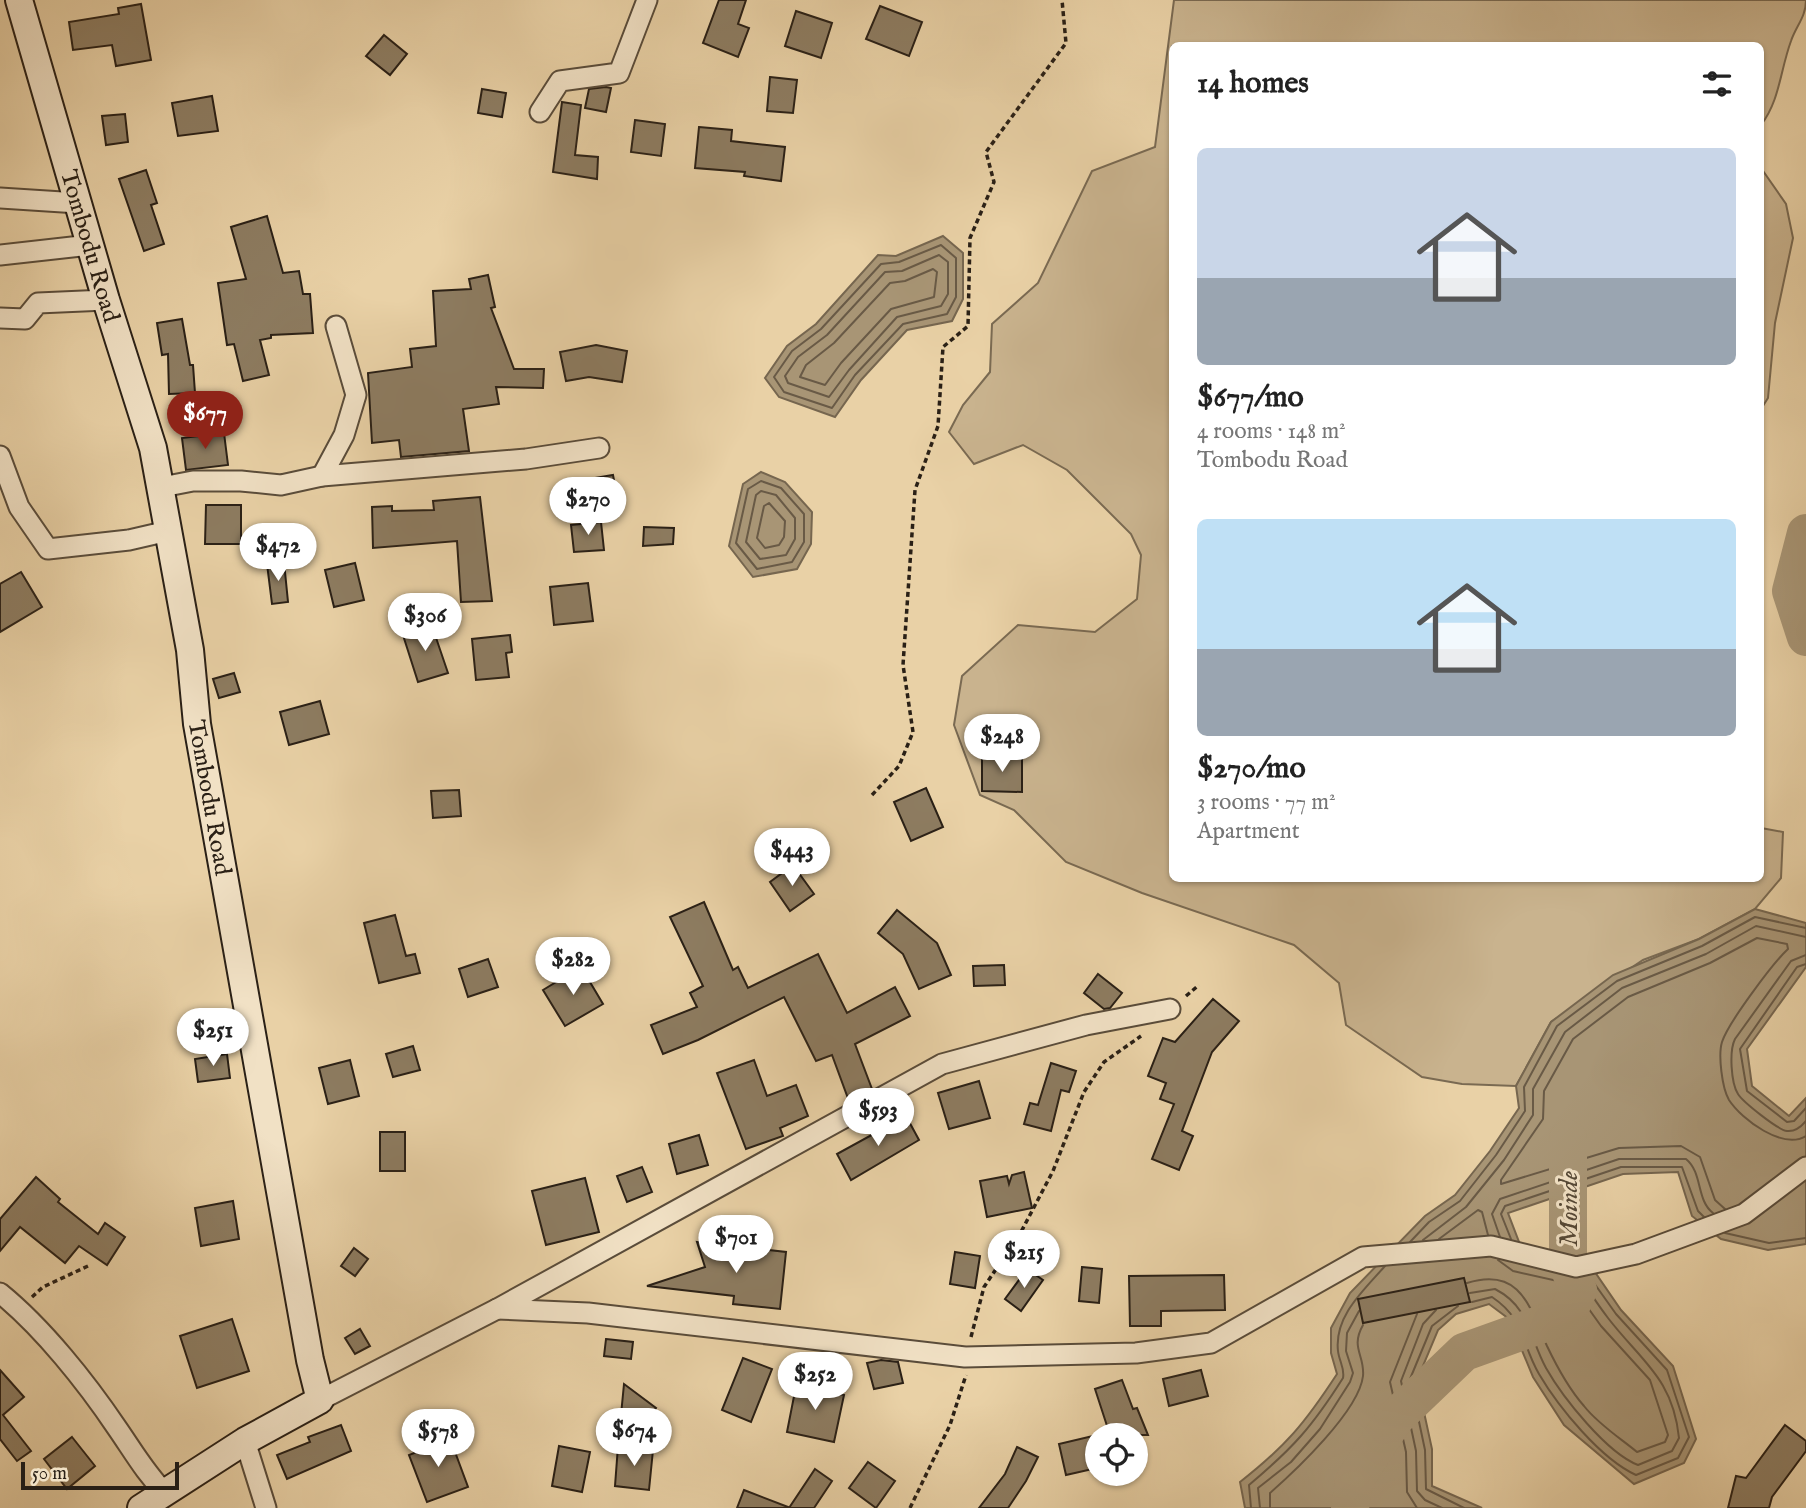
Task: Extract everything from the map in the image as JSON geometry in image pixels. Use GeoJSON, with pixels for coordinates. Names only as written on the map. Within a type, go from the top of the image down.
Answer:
{"type":"FeatureCollection","features":[{"type":"Feature","properties":{"kind":"main road","name":"Tombodu Road"},"geometry":{"type":"LineString","coordinates":[[19,0],[106,300],[153,448],[162,487],[190,650],[197,724],[310,1360],[320,1400]]}},
{"type":"Feature","properties":{"kind":"main road"},"geometry":{"type":"LineString","coordinates":[[141,1508],[245,1441],[320,1400]]}},
{"type":"Feature","properties":{"kind":"street"},"geometry":{"type":"LineString","coordinates":[[540,112],[561,82],[619,73],[647,0]]}},
{"type":"Feature","properties":{"kind":"street"},"geometry":{"type":"LineString","coordinates":[[0,198],[78,203]]}},
{"type":"Feature","properties":{"kind":"street"},"geometry":{"type":"LineString","coordinates":[[0,255],[90,245]]}},
{"type":"Feature","properties":{"kind":"street"},"geometry":{"type":"LineString","coordinates":[[0,318],[25,319],[38,303],[106,300]]}},
{"type":"Feature","properties":{"kind":"street"},"geometry":{"type":"LineString","coordinates":[[322,476],[344,435],[356,395],[336,326]]}},
{"type":"Feature","properties":{"kind":"street"},"geometry":{"type":"LineString","coordinates":[[162,487],[194,481],[281,485],[322,476],[526,459],[599,449]]}},
{"type":"Feature","properties":{"kind":"street"},"geometry":{"type":"LineString","coordinates":[[0,456],[19,507],[48,549],[129,540],[168,531]]}},
{"type":"Feature","properties":{"kind":"street"},"geometry":{"type":"LineString","coordinates":[[320,1400],[498,1309],[942,1064],[1086,1025],[1170,1009]]}},
{"type":"Feature","properties":{"kind":"street"},"geometry":{"type":"LineString","coordinates":[[498,1309],[588,1313],[965,1357],[1136,1353],[1211,1343],[1363,1257],[1491,1246],[1576,1267],[1636,1254],[1745,1214],[1806,1167]]}},
{"type":"Feature","properties":{"kind":"street"},"geometry":{"type":"LineString","coordinates":[[0,1293],[18,1309],[97,1401],[149,1477],[166,1494]]}},
{"type":"Feature","properties":{"kind":"street"},"geometry":{"type":"LineString","coordinates":[[245,1441],[266,1508]]}},
{"type":"Feature","properties":{"kind":"path"},"geometry":{"type":"LineString","coordinates":[[872,795],[899,766],[913,732],[903,666],[915,490],[937,426],[943,347],[968,326],[970,238],[994,183],[986,152],[1066,43],[1062,0]]}},
{"type":"Feature","properties":{"kind":"path"},"geometry":{"type":"LineString","coordinates":[[1170,1009],[1199,985]]}},
{"type":"Feature","properties":{"kind":"path"},"geometry":{"type":"LineString","coordinates":[[910,1508],[960,1401],[966,1382],[965,1357],[984,1287],[1021,1232],[1048,1181],[1084,1092],[1104,1062],[1144,1034]]}},
{"type":"Feature","properties":{"kind":"path"},"geometry":{"type":"LineString","coordinates":[[18,1309],[44,1287],[88,1266]]}},
{"type":"Feature","properties":{"kind":"shaded area"},"geometry":{"type":"Polygon","coordinates":[[[1174,0],[1806,0],[1803,16],[1787,52],[1776,95],[1764,120],[1764,42],[1169,42],[1169,882],[1764,882],[1764,829],[1783,832],[1781,878],[1755,909],[1699,939],[1643,960],[1551,1022],[1516,1086],[1462,1084],[1422,1077],[1346,1025],[1339,983],[1294,945],[1142,893],[1066,862],[1014,810],[980,795],[954,725],[962,676],[1018,625],[1095,632],[1137,599],[1141,555],[1131,534],[1067,470],[1023,445],[974,464],[949,432],[963,405],[990,372],[992,324],[1038,283],[1092,171],[1155,147],[1174,0]]]}},
{"type":"Feature","properties":{"kind":"shaded area"},"geometry":{"type":"Polygon","coordinates":[[[1764,172],[1786,204],[1793,238],[1775,323],[1768,398],[1764,404],[1764,172]]]}},
{"type":"Feature","properties":{"kind":"water"},"geometry":{"type":"Polygon","coordinates":[[[943,236],[963,253],[963,299],[952,321],[907,330],[861,380],[835,417],[779,397],[765,378],[787,346],[816,324],[878,255],[896,256],[943,236]]]}},
{"type":"Feature","properties":{"kind":"water"},"geometry":{"type":"Polygon","coordinates":[[[761,472],[785,482],[812,512],[811,544],[797,569],[753,577],[729,546],[743,484],[761,472]]]}},
{"type":"Feature","properties":{"kind":"water"},"geometry":{"type":"Polygon","coordinates":[[[1755,909],[1806,923],[1806,967],[1747,1049],[1752,1086],[1789,1116],[1806,1098],[1806,1244],[1768,1250],[1721,1239],[1692,1216],[1678,1172],[1623,1174],[1508,1213],[1521,1247],[1586,1259],[1621,1310],[1673,1366],[1696,1439],[1684,1463],[1634,1484],[1564,1425],[1533,1377],[1509,1319],[1489,1304],[1456,1314],[1438,1330],[1417,1380],[1432,1449],[1432,1486],[1482,1508],[1245,1508],[1240,1482],[1294,1433],[1337,1374],[1331,1353],[1331,1328],[1350,1293],[1425,1216],[1455,1195],[1490,1151],[1519,1108],[1516,1086],[1551,1022],[1613,975],[1699,939],[1755,909]]]}},
{"type":"Feature","properties":{"kind":"building"},"geometry":{"type":"Polygon","coordinates":[[[719,0],[746,0],[738,24],[749,28],[738,57],[703,43],[719,0]]]}},
{"type":"Feature","properties":{"kind":"building"},"geometry":{"type":"Polygon","coordinates":[[[141,4],[151,60],[116,66],[112,45],[73,50],[69,22],[119,14],[118,8],[141,4]]]}},
{"type":"Feature","properties":{"kind":"building"},"geometry":{"type":"Polygon","coordinates":[[[880,6],[922,22],[909,56],[866,39],[880,6]]]}},
{"type":"Feature","properties":{"kind":"building"},"geometry":{"type":"Polygon","coordinates":[[[796,11],[832,23],[821,58],[785,46],[796,11]]]}},
{"type":"Feature","properties":{"kind":"building"},"geometry":{"type":"Polygon","coordinates":[[[384,35],[407,54],[390,75],[366,56],[384,35]]]}},
{"type":"Feature","properties":{"kind":"building"},"geometry":{"type":"Polygon","coordinates":[[[770,77],[797,80],[793,113],[767,111],[770,77]]]}},
{"type":"Feature","properties":{"kind":"building"},"geometry":{"type":"Polygon","coordinates":[[[611,88],[606,112],[585,108],[589,89],[611,88]]]}},
{"type":"Feature","properties":{"kind":"building"},"geometry":{"type":"Polygon","coordinates":[[[482,89],[506,93],[502,117],[478,113],[482,89]]]}},
{"type":"Feature","properties":{"kind":"building"},"geometry":{"type":"Polygon","coordinates":[[[212,96],[218,131],[178,136],[172,103],[212,96]]]}},
{"type":"Feature","properties":{"kind":"building"},"geometry":{"type":"Polygon","coordinates":[[[562,102],[581,105],[575,155],[598,157],[597,179],[553,172],[562,102]]]}},
{"type":"Feature","properties":{"kind":"building"},"geometry":{"type":"Polygon","coordinates":[[[125,114],[128,142],[106,145],[102,116],[125,114]]]}},
{"type":"Feature","properties":{"kind":"building"},"geometry":{"type":"Polygon","coordinates":[[[635,120],[665,124],[661,156],[631,152],[635,120]]]}},
{"type":"Feature","properties":{"kind":"building"},"geometry":{"type":"Polygon","coordinates":[[[699,127],[732,130],[731,141],[785,147],[781,181],[744,176],[745,172],[695,168],[699,127]]]}},
{"type":"Feature","properties":{"kind":"building"},"geometry":{"type":"Polygon","coordinates":[[[146,170],[157,203],[151,205],[164,244],[144,251],[119,179],[146,170]]]}},
{"type":"Feature","properties":{"kind":"building"},"geometry":{"type":"Polygon","coordinates":[[[267,216],[283,273],[299,271],[303,294],[310,294],[313,333],[271,335],[271,338],[260,340],[269,375],[243,381],[234,344],[227,345],[218,283],[246,279],[231,227],[267,216]]]}},
{"type":"Feature","properties":{"kind":"building"},"geometry":{"type":"Polygon","coordinates":[[[488,275],[495,307],[491,308],[514,369],[544,369],[543,388],[496,387],[499,404],[463,409],[469,451],[401,457],[399,440],[372,443],[368,373],[412,367],[410,349],[436,346],[433,291],[471,289],[469,279],[488,275]]]}},
{"type":"Feature","properties":{"kind":"building"},"geometry":{"type":"Polygon","coordinates":[[[182,319],[190,365],[193,365],[195,393],[169,394],[168,354],[162,355],[157,323],[182,319]]]}},
{"type":"Feature","properties":{"kind":"building"},"geometry":{"type":"Polygon","coordinates":[[[596,345],[627,351],[622,382],[589,377],[566,381],[560,352],[596,345]]]}},
{"type":"Feature","properties":{"kind":"building"},"geometry":{"type":"Polygon","coordinates":[[[224,433],[228,465],[186,470],[182,438],[224,433]]]}},
{"type":"Feature","properties":{"kind":"building"},"geometry":{"type":"Polygon","coordinates":[[[613,475],[619,507],[589,512],[583,480],[613,475]]]}},
{"type":"Feature","properties":{"kind":"building"},"geometry":{"type":"Polygon","coordinates":[[[480,497],[492,601],[461,602],[457,541],[373,548],[372,507],[392,506],[392,511],[434,510],[433,501],[480,497]]]}},
{"type":"Feature","properties":{"kind":"building"},"geometry":{"type":"Polygon","coordinates":[[[206,505],[241,505],[241,544],[205,544],[206,505]]]}},
{"type":"Feature","properties":{"kind":"building"},"geometry":{"type":"Polygon","coordinates":[[[601,522],[604,550],[574,552],[571,525],[601,522]]]}},
{"type":"Feature","properties":{"kind":"building"},"geometry":{"type":"Polygon","coordinates":[[[644,527],[674,528],[673,544],[643,546],[644,527]]]}},
{"type":"Feature","properties":{"kind":"building"},"geometry":{"type":"Polygon","coordinates":[[[284,562],[288,602],[272,604],[267,564],[284,562]]]}},
{"type":"Feature","properties":{"kind":"building"},"geometry":{"type":"Polygon","coordinates":[[[355,563],[364,600],[334,607],[325,570],[355,563]]]}},
{"type":"Feature","properties":{"kind":"building"},"geometry":{"type":"Polygon","coordinates":[[[21,572],[42,607],[0,632],[0,584],[21,572]]]}},
{"type":"Feature","properties":{"kind":"building"},"geometry":{"type":"Polygon","coordinates":[[[588,583],[593,621],[554,625],[550,587],[588,583]]]}},
{"type":"Feature","properties":{"kind":"building"},"geometry":{"type":"Polygon","coordinates":[[[431,623],[448,673],[418,682],[402,632],[431,623]]]}},
{"type":"Feature","properties":{"kind":"building"},"geometry":{"type":"Polygon","coordinates":[[[510,635],[512,652],[506,653],[509,677],[476,680],[472,639],[510,635]]]}},
{"type":"Feature","properties":{"kind":"building"},"geometry":{"type":"Polygon","coordinates":[[[234,673],[240,692],[219,698],[213,679],[234,673]]]}},
{"type":"Feature","properties":{"kind":"building"},"geometry":{"type":"Polygon","coordinates":[[[320,701],[329,734],[289,745],[280,712],[320,701]]]}},
{"type":"Feature","properties":{"kind":"building"},"geometry":{"type":"Polygon","coordinates":[[[982,756],[1022,756],[1022,792],[982,791],[982,756]]]}},
{"type":"Feature","properties":{"kind":"building"},"geometry":{"type":"Polygon","coordinates":[[[926,788],[943,827],[911,841],[894,802],[926,788]]]}},
{"type":"Feature","properties":{"kind":"building"},"geometry":{"type":"Polygon","coordinates":[[[459,790],[461,816],[433,818],[431,791],[459,790]]]}},
{"type":"Feature","properties":{"kind":"building"},"geometry":{"type":"Polygon","coordinates":[[[793,865],[814,894],[790,911],[770,882],[793,865]]]}},
{"type":"Feature","properties":{"kind":"building"},"geometry":{"type":"Polygon","coordinates":[[[704,902],[733,970],[738,967],[748,988],[818,954],[847,1013],[895,987],[910,1016],[855,1044],[872,1089],[849,1101],[832,1055],[816,1061],[784,997],[698,1040],[663,1054],[651,1025],[697,1007],[690,993],[703,986],[670,917],[704,902]]]}},
{"type":"Feature","properties":{"kind":"building"},"geometry":{"type":"Polygon","coordinates":[[[897,910],[937,943],[951,975],[919,989],[903,954],[878,933],[897,910]]]}},
{"type":"Feature","properties":{"kind":"building"},"geometry":{"type":"Polygon","coordinates":[[[395,915],[406,956],[415,954],[420,973],[379,983],[364,923],[395,915]]]}},
{"type":"Feature","properties":{"kind":"building"},"geometry":{"type":"Polygon","coordinates":[[[488,959],[498,987],[468,997],[459,969],[488,959]]]}},
{"type":"Feature","properties":{"kind":"building"},"geometry":{"type":"Polygon","coordinates":[[[1004,965],[1005,985],[974,986],[973,966],[1004,965]]]}},
{"type":"Feature","properties":{"kind":"building"},"geometry":{"type":"Polygon","coordinates":[[[581,967],[603,1004],[565,1026],[543,990],[581,967]]]}},
{"type":"Feature","properties":{"kind":"building"},"geometry":{"type":"Polygon","coordinates":[[[1098,974],[1122,993],[1110,1008],[1104,1009],[1084,993],[1098,974]]]}},
{"type":"Feature","properties":{"kind":"building"},"geometry":{"type":"Polygon","coordinates":[[[1213,999],[1239,1021],[1212,1052],[1182,1131],[1193,1136],[1179,1170],[1152,1159],[1174,1104],[1160,1099],[1166,1083],[1148,1076],[1163,1038],[1175,1042],[1213,999]]]}},
{"type":"Feature","properties":{"kind":"building"},"geometry":{"type":"Polygon","coordinates":[[[413,1046],[420,1070],[393,1077],[386,1054],[413,1046]]]}},
{"type":"Feature","properties":{"kind":"building"},"geometry":{"type":"Polygon","coordinates":[[[227,1054],[230,1078],[198,1082],[195,1059],[227,1054]]]}},
{"type":"Feature","properties":{"kind":"building"},"geometry":{"type":"Polygon","coordinates":[[[350,1060],[359,1096],[328,1104],[319,1068],[350,1060]]]}},
{"type":"Feature","properties":{"kind":"building"},"geometry":{"type":"Polygon","coordinates":[[[754,1060],[767,1096],[796,1085],[808,1116],[780,1128],[783,1136],[746,1149],[717,1073],[754,1060]]]}},
{"type":"Feature","properties":{"kind":"building"},"geometry":{"type":"Polygon","coordinates":[[[1051,1063],[1076,1071],[1069,1092],[1061,1090],[1051,1131],[1024,1124],[1030,1103],[1038,1105],[1051,1063]]]}},
{"type":"Feature","properties":{"kind":"building"},"geometry":{"type":"Polygon","coordinates":[[[979,1081],[990,1118],[949,1129],[938,1093],[979,1081]]]}},
{"type":"Feature","properties":{"kind":"building"},"geometry":{"type":"Polygon","coordinates":[[[906,1116],[919,1140],[851,1180],[837,1154],[906,1116]]]}},
{"type":"Feature","properties":{"kind":"building"},"geometry":{"type":"Polygon","coordinates":[[[380,1132],[405,1132],[405,1171],[380,1171],[380,1132]]]}},
{"type":"Feature","properties":{"kind":"building"},"geometry":{"type":"Polygon","coordinates":[[[699,1135],[708,1165],[677,1174],[669,1144],[699,1135]]]}},
{"type":"Feature","properties":{"kind":"building"},"geometry":{"type":"Polygon","coordinates":[[[642,1167],[652,1192],[627,1202],[617,1176],[642,1167]]]}},
{"type":"Feature","properties":{"kind":"building"},"geometry":{"type":"Polygon","coordinates":[[[1024,1172],[1032,1208],[987,1217],[980,1181],[1007,1176],[1009,1184],[1012,1175],[1024,1172]]]}},
{"type":"Feature","properties":{"kind":"building"},"geometry":{"type":"Polygon","coordinates":[[[36,1177],[60,1199],[58,1202],[98,1234],[105,1223],[125,1237],[107,1265],[79,1246],[65,1263],[20,1227],[0,1251],[0,1219],[36,1177]]]}},
{"type":"Feature","properties":{"kind":"building"},"geometry":{"type":"Polygon","coordinates":[[[585,1178],[599,1232],[546,1245],[532,1191],[585,1178]]]}},
{"type":"Feature","properties":{"kind":"building"},"geometry":{"type":"Polygon","coordinates":[[[233,1201],[239,1239],[201,1246],[195,1208],[233,1201]]]}},
{"type":"Feature","properties":{"kind":"building"},"geometry":{"type":"Polygon","coordinates":[[[697,1242],[786,1252],[780,1309],[733,1304],[734,1296],[647,1286],[705,1267],[697,1242]]]}},
{"type":"Feature","properties":{"kind":"building"},"geometry":{"type":"Polygon","coordinates":[[[354,1248],[368,1259],[355,1276],[341,1266],[354,1248]]]}},
{"type":"Feature","properties":{"kind":"building"},"geometry":{"type":"Polygon","coordinates":[[[955,1252],[980,1256],[975,1288],[950,1284],[955,1252]]]}},
{"type":"Feature","properties":{"kind":"building"},"geometry":{"type":"Polygon","coordinates":[[[1082,1267],[1102,1269],[1099,1303],[1079,1301],[1082,1267]]]}},
{"type":"Feature","properties":{"kind":"building"},"geometry":{"type":"Polygon","coordinates":[[[1027,1269],[1043,1280],[1021,1311],[1005,1299],[1027,1269]]]}},
{"type":"Feature","properties":{"kind":"building"},"geometry":{"type":"Polygon","coordinates":[[[1224,1275],[1225,1310],[1161,1311],[1161,1326],[1130,1326],[1129,1276],[1224,1275]]]}},
{"type":"Feature","properties":{"kind":"building"},"geometry":{"type":"Polygon","coordinates":[[[1464,1278],[1470,1302],[1363,1323],[1358,1299],[1464,1278]]]}},
{"type":"Feature","properties":{"kind":"building"},"geometry":{"type":"Polygon","coordinates":[[[232,1319],[249,1371],[197,1388],[180,1336],[232,1319]]]}},
{"type":"Feature","properties":{"kind":"building"},"geometry":{"type":"Polygon","coordinates":[[[360,1329],[370,1346],[355,1354],[345,1338],[360,1329]]]}},
{"type":"Feature","properties":{"kind":"building"},"geometry":{"type":"Polygon","coordinates":[[[606,1339],[633,1342],[631,1359],[604,1356],[606,1339]]]}},
{"type":"Feature","properties":{"kind":"building"},"geometry":{"type":"Polygon","coordinates":[[[743,1358],[772,1369],[751,1422],[722,1410],[743,1358]]]}},
{"type":"Feature","properties":{"kind":"building"},"geometry":{"type":"Polygon","coordinates":[[[881,1360],[898,1362],[903,1383],[874,1389],[867,1363],[881,1360]]]}},
{"type":"Feature","properties":{"kind":"building"},"geometry":{"type":"Polygon","coordinates":[[[0,1370],[24,1397],[3,1415],[31,1451],[17,1461],[0,1439],[0,1370]]]}},
{"type":"Feature","properties":{"kind":"building"},"geometry":{"type":"Polygon","coordinates":[[[1201,1370],[1208,1396],[1169,1406],[1163,1379],[1201,1370]]]}},
{"type":"Feature","properties":{"kind":"building"},"geometry":{"type":"Polygon","coordinates":[[[1122,1380],[1133,1409],[1137,1408],[1143,1423],[1106,1423],[1095,1389],[1122,1380]]]}},
{"type":"Feature","properties":{"kind":"building"},"geometry":{"type":"Polygon","coordinates":[[[803,1383],[831,1388],[830,1392],[844,1395],[834,1442],[787,1432],[796,1386],[803,1387],[803,1383]]]}},
{"type":"Feature","properties":{"kind":"building"},"geometry":{"type":"Polygon","coordinates":[[[624,1384],[656,1408],[641,1429],[621,1415],[624,1384]]]}},
{"type":"Feature","properties":{"kind":"building"},"geometry":{"type":"Polygon","coordinates":[[[341,1425],[351,1451],[287,1479],[277,1455],[310,1442],[308,1437],[341,1425]]]}},
{"type":"Feature","properties":{"kind":"building"},"geometry":{"type":"Polygon","coordinates":[[[1785,1425],[1806,1441],[1806,1451],[1772,1497],[1769,1508],[1728,1508],[1736,1476],[1746,1478],[1785,1425]]]}},
{"type":"Feature","properties":{"kind":"building"},"geometry":{"type":"Polygon","coordinates":[[[448,1433],[468,1487],[427,1502],[409,1455],[427,1448],[424,1442],[448,1433]]]}},
{"type":"Feature","properties":{"kind":"building"},"geometry":{"type":"Polygon","coordinates":[[[72,1437],[95,1466],[67,1489],[44,1459],[72,1437]]]}},
{"type":"Feature","properties":{"kind":"building"},"geometry":{"type":"Polygon","coordinates":[[[1085,1438],[1085,1471],[1066,1475],[1059,1444],[1085,1438]]]}},
{"type":"Feature","properties":{"kind":"building"},"geometry":{"type":"Polygon","coordinates":[[[559,1446],[590,1452],[582,1492],[552,1486],[559,1446]]]}},
{"type":"Feature","properties":{"kind":"building"},"geometry":{"type":"Polygon","coordinates":[[[618,1446],[653,1450],[649,1490],[615,1486],[618,1446]]]}},
{"type":"Feature","properties":{"kind":"building"},"geometry":{"type":"Polygon","coordinates":[[[1017,1447],[1038,1457],[1026,1481],[1008,1508],[979,1508],[1005,1474],[1017,1447]]]}},
{"type":"Feature","properties":{"kind":"building"},"geometry":{"type":"Polygon","coordinates":[[[868,1462],[895,1481],[876,1508],[849,1488],[868,1462]]]}},
{"type":"Feature","properties":{"kind":"building"},"geometry":{"type":"Polygon","coordinates":[[[815,1469],[832,1481],[814,1508],[789,1508],[815,1469]]]}},
{"type":"Feature","properties":{"kind":"building"},"geometry":{"type":"Polygon","coordinates":[[[744,1490],[788,1507],[788,1508],[737,1508],[744,1490]]]}},
{"type":"Feature","properties":{"kind":"waterway","name":"Moinde"},"geometry":{"type":"LineString","coordinates":[[1806,533],[1791,591],[1806,637]]}},
{"type":"Feature","properties":{"kind":"waterway","name":"Moinde"},"geometry":{"type":"LineString","coordinates":[[1350,1508],[1354,1481],[1395,1418],[1464,1352],[1567,1315],[1578,1290],[1568,1265],[1568,1139]]}}]}
